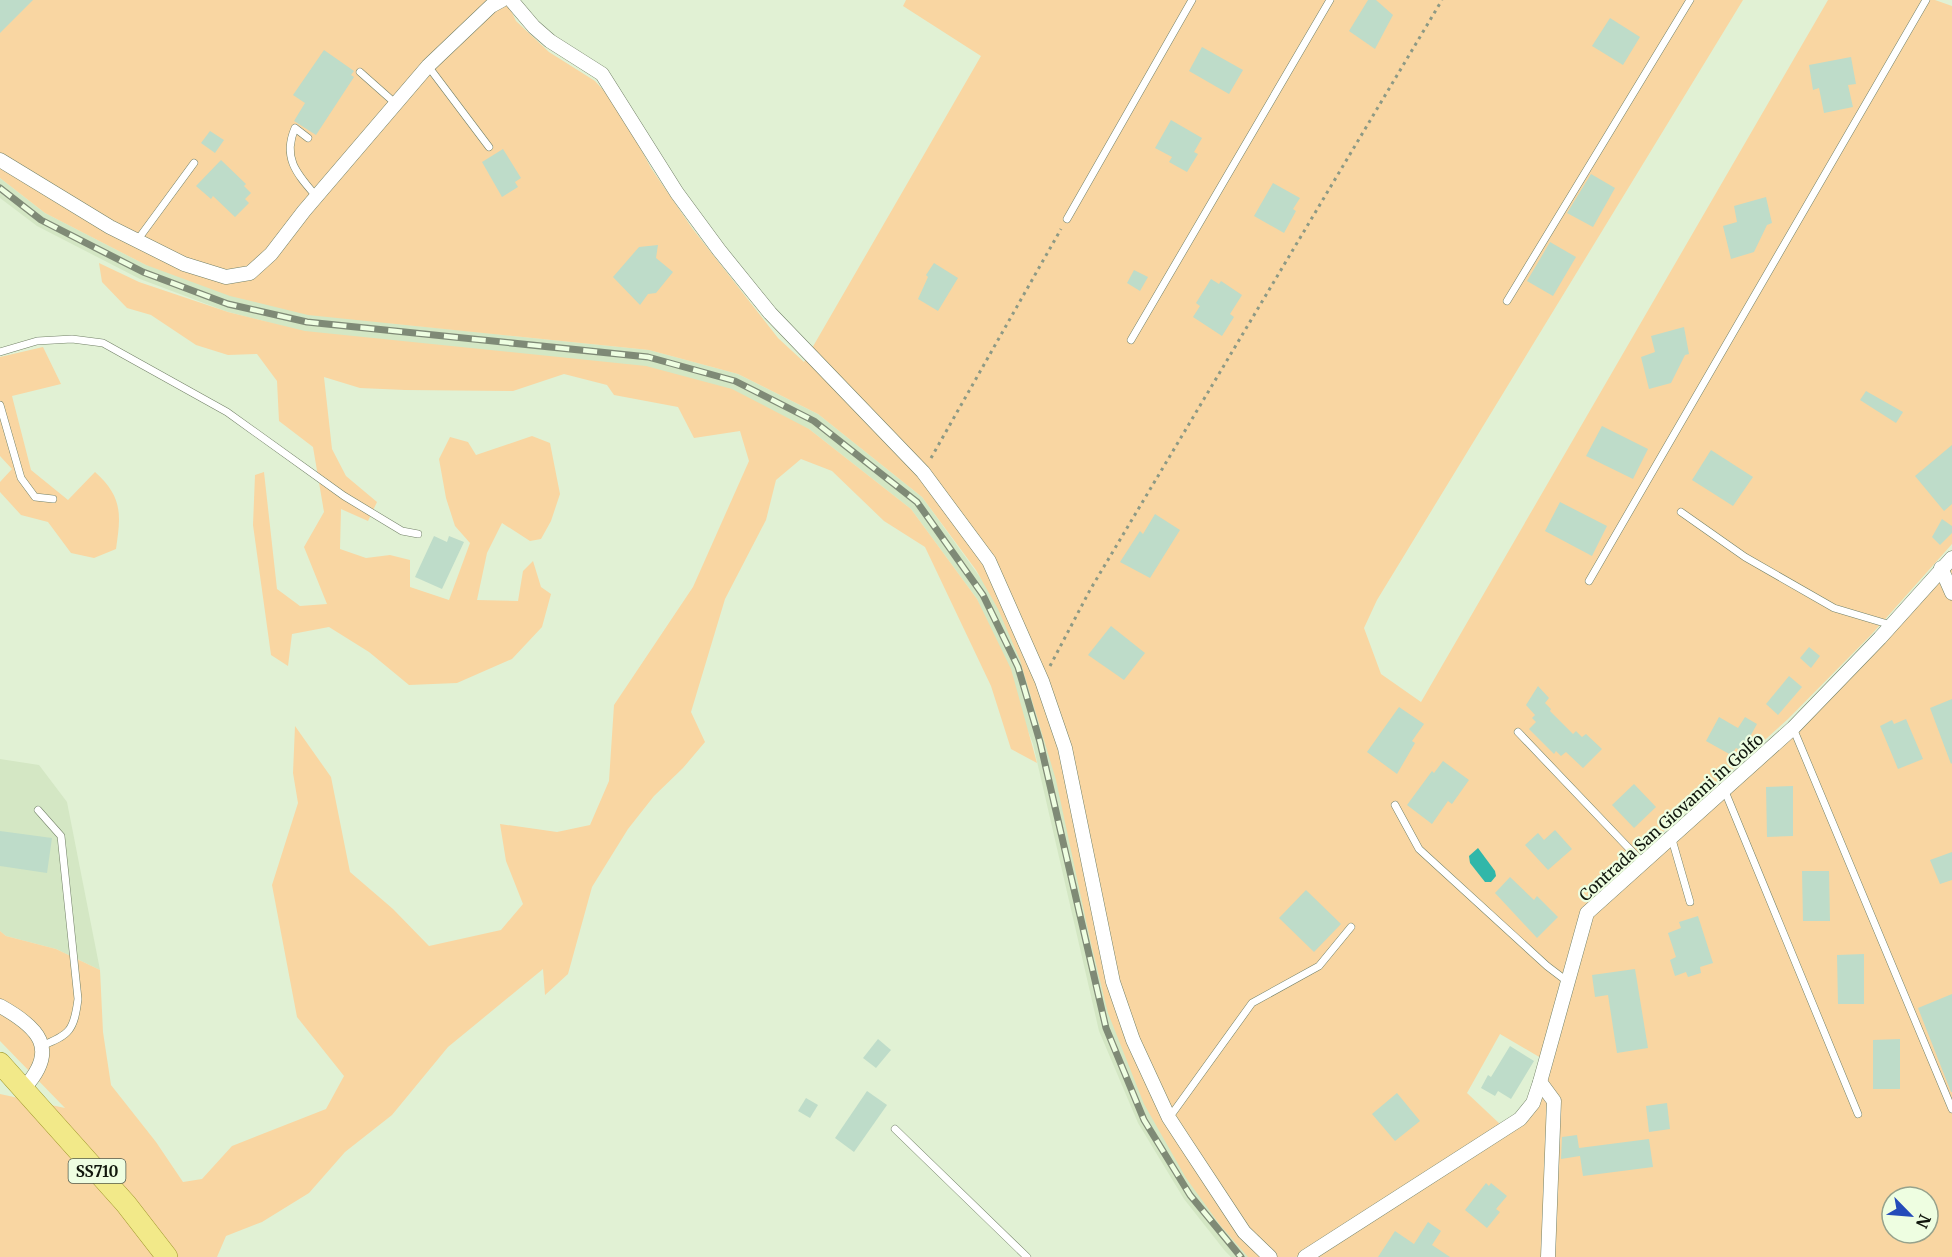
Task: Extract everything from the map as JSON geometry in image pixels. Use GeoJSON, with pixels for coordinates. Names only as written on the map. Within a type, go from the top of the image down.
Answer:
{"type":"FeatureCollection","features":[{"type":"Feature","properties":{"kind":"main road","name":"SS710"},"geometry":{"type":"LineString","coordinates":[[0,1063],[126,1204],[167,1257]]}},
{"type":"Feature","properties":{"kind":"street"},"geometry":{"type":"LineString","coordinates":[[0,160],[136,242],[184,264],[226,277],[250,273],[271,254],[316,196],[428,66],[491,6],[502,0]]}},
{"type":"Feature","properties":{"kind":"street"},"geometry":{"type":"LineString","coordinates":[[511,0],[534,27],[550,41],[602,74],[677,193],[719,250],[770,313],[922,472],[990,561],[1042,681],[1065,747],[1113,982],[1133,1041],[1169,1118],[1244,1232],[1270,1257]]}},
{"type":"Feature","properties":{"kind":"street","name":"Contrada San Giovanni in Golfo"},"geometry":{"type":"LineString","coordinates":[[1305,1257],[1520,1119],[1533,1103],[1540,1082],[1587,913],[1793,728],[1952,558]]}},
{"type":"Feature","properties":{"kind":"street"},"geometry":{"type":"LineString","coordinates":[[1941,568],[1952,593]]}},
{"type":"Feature","properties":{"kind":"street"},"geometry":{"type":"LineString","coordinates":[[0,1006],[26,1020],[36,1031],[41,1046],[42,1062],[24,1088]]}},
{"type":"Feature","properties":{"kind":"street"},"geometry":{"type":"LineString","coordinates":[[1540,1082],[1554,1101],[1548,1257]]}},
{"type":"Feature","properties":{"kind":"lane"},"geometry":{"type":"LineString","coordinates":[[1067,219],[1192,0]]}},
{"type":"Feature","properties":{"kind":"lane"},"geometry":{"type":"LineString","coordinates":[[1131,340],[1330,0]]}},
{"type":"Feature","properties":{"kind":"lane"},"geometry":{"type":"LineString","coordinates":[[1507,301],[1690,0]]}},
{"type":"Feature","properties":{"kind":"lane"},"geometry":{"type":"LineString","coordinates":[[1589,581],[1926,0]]}},
{"type":"Feature","properties":{"kind":"lane"},"geometry":{"type":"LineString","coordinates":[[428,66],[489,147]]}},
{"type":"Feature","properties":{"kind":"lane"},"geometry":{"type":"LineString","coordinates":[[360,72],[395,103]]}},
{"type":"Feature","properties":{"kind":"lane"},"geometry":{"type":"LineString","coordinates":[[308,138],[295,128],[289,141],[290,159],[300,178],[316,196]]}},
{"type":"Feature","properties":{"kind":"lane"},"geometry":{"type":"LineString","coordinates":[[136,242],[194,163]]}},
{"type":"Feature","properties":{"kind":"lane"},"geometry":{"type":"LineString","coordinates":[[0,352],[37,341],[72,339],[103,343],[226,412],[344,496],[402,531],[418,534]]}},
{"type":"Feature","properties":{"kind":"lane"},"geometry":{"type":"LineString","coordinates":[[0,405],[21,478],[35,497],[53,499]]}},
{"type":"Feature","properties":{"kind":"lane"},"geometry":{"type":"LineString","coordinates":[[1681,512],[1745,557],[1834,608],[1891,625]]}},
{"type":"Feature","properties":{"kind":"lane"},"geometry":{"type":"LineString","coordinates":[[1793,728],[1952,1109]]}},
{"type":"Feature","properties":{"kind":"lane"},"geometry":{"type":"LineString","coordinates":[[1518,732],[1642,862]]}},
{"type":"Feature","properties":{"kind":"lane"},"geometry":{"type":"LineString","coordinates":[[1724,789],[1858,1114]]}},
{"type":"Feature","properties":{"kind":"lane"},"geometry":{"type":"LineString","coordinates":[[1395,805],[1419,849],[1546,966],[1568,982]]}},
{"type":"Feature","properties":{"kind":"lane"},"geometry":{"type":"LineString","coordinates":[[38,810],[61,836],[78,999],[75,1021],[64,1037],[41,1046]]}},
{"type":"Feature","properties":{"kind":"lane"},"geometry":{"type":"LineString","coordinates":[[1671,836],[1690,902]]}},
{"type":"Feature","properties":{"kind":"lane"},"geometry":{"type":"LineString","coordinates":[[1169,1118],[1252,1003],[1319,966],[1351,927]]}},
{"type":"Feature","properties":{"kind":"lane"},"geometry":{"type":"LineString","coordinates":[[896,1129],[1027,1257]]}},
{"type":"Feature","properties":{"kind":"path"},"geometry":{"type":"LineString","coordinates":[[1042,681],[1090,590],[1442,0]]}},
{"type":"Feature","properties":{"kind":"path"},"geometry":{"type":"LineString","coordinates":[[922,472],[1067,219]]}},
{"type":"Feature","properties":{"kind":"shaded area"},"geometry":{"type":"Polygon","coordinates":[[[0,0],[506,0],[516,21],[549,52],[595,81],[617,105],[651,168],[692,228],[778,338],[804,362],[981,56],[903,6],[906,0],[1743,0],[1377,600],[1364,628],[1381,674],[1421,702],[1828,0],[1935,0],[1952,6],[1952,544],[1871,635],[1788,719],[1589,899],[1541,1058],[1500,1034],[1467,1093],[1501,1125],[1296,1257],[1248,1257],[1220,1225],[1186,1178],[1144,1104],[1108,1013],[1056,780],[1020,660],[998,609],[976,570],[922,497],[818,414],[738,374],[649,350],[308,315],[230,296],[146,265],[45,213],[0,178],[0,0]]]}},
{"type":"Feature","properties":{"kind":"shaded area"},"geometry":{"type":"Polygon","coordinates":[[[0,178],[45,213],[146,265],[388,323],[649,350],[738,374],[818,414],[922,497],[990,591],[1025,664],[1252,1257],[1231,1257],[1225,1251],[1184,1199],[1138,1123],[1099,1031],[1033,744],[977,599],[911,509],[809,429],[465,350],[305,332],[225,311],[140,279],[37,226],[0,198],[0,178]]]}},
{"type":"Feature","properties":{"kind":"shaded area"},"geometry":{"type":"Polygon","coordinates":[[[99,263],[139,282],[228,312],[305,331],[646,366],[732,389],[809,429],[911,509],[977,599],[1011,669],[1037,763],[1011,749],[991,686],[925,547],[884,521],[832,471],[801,459],[776,480],[766,520],[725,599],[691,712],[705,742],[683,768],[654,796],[628,829],[592,887],[568,974],[545,995],[543,969],[448,1047],[392,1115],[345,1152],[309,1193],[262,1222],[226,1236],[217,1257],[0,1257],[0,1094],[65,1108],[0,1041],[0,931],[6,936],[56,949],[100,970],[103,1032],[111,1085],[156,1142],[183,1182],[202,1179],[232,1146],[326,1109],[344,1076],[297,1017],[272,885],[298,803],[293,773],[295,726],[331,777],[350,872],[393,909],[429,946],[501,930],[523,904],[506,861],[500,824],[557,832],[590,825],[609,781],[614,705],[693,587],[749,461],[740,431],[694,438],[678,407],[614,395],[607,385],[564,374],[513,391],[360,388],[324,377],[332,449],[346,476],[377,502],[368,521],[341,509],[340,549],[366,558],[390,555],[410,560],[410,587],[449,600],[470,543],[455,526],[446,498],[439,459],[450,437],[468,442],[476,455],[532,436],[550,443],[560,494],[551,521],[541,539],[530,541],[502,523],[487,553],[477,600],[518,601],[523,571],[533,561],[541,587],[551,594],[542,627],[512,659],[457,683],[409,685],[369,652],[329,627],[292,634],[288,666],[271,655],[253,525],[255,475],[264,472],[277,589],[300,606],[327,604],[304,547],[324,512],[313,447],[279,421],[277,381],[257,354],[228,355],[196,345],[151,315],[127,308],[102,282],[99,263]]]}},
{"type":"Feature","properties":{"kind":"shaded area"},"geometry":{"type":"Polygon","coordinates":[[[43,347],[61,384],[12,396],[31,470],[68,500],[95,472],[111,490],[119,516],[116,549],[94,558],[71,553],[48,522],[21,515],[0,492],[0,482],[12,469],[0,456],[0,357],[43,347]]]}},
{"type":"Feature","properties":{"kind":"shaded area"},"geometry":{"type":"Polygon","coordinates":[[[1952,561],[1952,1257],[1314,1257],[1505,1137],[1527,1118],[1591,915],[1800,725],[1952,561]]]}},
{"type":"Feature","properties":{"kind":"shaded area"},"geometry":{"type":"Polygon","coordinates":[[[0,759],[39,765],[67,802],[100,970],[56,949],[6,936],[0,931],[0,759]]]}},
{"type":"Feature","properties":{"kind":"water"},"geometry":{"type":"Polygon","coordinates":[[[1478,848],[1495,871],[1496,876],[1491,882],[1485,882],[1470,863],[1469,856],[1478,848]]]}},
{"type":"Feature","properties":{"kind":"building"},"geometry":{"type":"Polygon","coordinates":[[[0,0],[33,0],[0,33],[0,0]]]}},
{"type":"Feature","properties":{"kind":"building"},"geometry":{"type":"Polygon","coordinates":[[[1368,0],[1376,0],[1393,15],[1375,49],[1349,31],[1368,0]]]}},
{"type":"Feature","properties":{"kind":"building"},"geometry":{"type":"Polygon","coordinates":[[[1610,18],[1640,37],[1623,65],[1592,46],[1610,18]]]}},
{"type":"Feature","properties":{"kind":"building"},"geometry":{"type":"Polygon","coordinates":[[[1202,47],[1243,70],[1229,94],[1189,71],[1202,47]]]}},
{"type":"Feature","properties":{"kind":"building"},"geometry":{"type":"Polygon","coordinates":[[[324,50],[354,71],[351,75],[354,77],[316,135],[294,121],[305,103],[293,95],[324,50]]]}},
{"type":"Feature","properties":{"kind":"building"},"geometry":{"type":"Polygon","coordinates":[[[1851,57],[1856,84],[1848,85],[1853,107],[1824,113],[1819,88],[1813,90],[1809,65],[1851,57]]]}},
{"type":"Feature","properties":{"kind":"building"},"geometry":{"type":"Polygon","coordinates":[[[1171,120],[1202,138],[1194,152],[1198,154],[1187,172],[1169,162],[1172,157],[1155,148],[1171,120]]]}},
{"type":"Feature","properties":{"kind":"building"},"geometry":{"type":"Polygon","coordinates":[[[210,131],[224,140],[215,153],[201,143],[210,131]]]}},
{"type":"Feature","properties":{"kind":"building"},"geometry":{"type":"Polygon","coordinates":[[[503,149],[521,178],[515,182],[518,187],[502,197],[482,162],[503,149]]]}},
{"type":"Feature","properties":{"kind":"building"},"geometry":{"type":"Polygon","coordinates":[[[221,160],[246,184],[244,186],[251,193],[245,199],[249,203],[235,217],[213,196],[211,199],[196,186],[221,160]]]}},
{"type":"Feature","properties":{"kind":"building"},"geometry":{"type":"Polygon","coordinates":[[[1591,174],[1615,188],[1593,227],[1567,213],[1591,174]]]}},
{"type":"Feature","properties":{"kind":"building"},"geometry":{"type":"Polygon","coordinates":[[[1273,183],[1300,198],[1284,233],[1254,216],[1273,183]]]}},
{"type":"Feature","properties":{"kind":"building"},"geometry":{"type":"Polygon","coordinates":[[[1766,197],[1772,223],[1767,225],[1754,252],[1731,259],[1723,226],[1737,222],[1734,206],[1766,197]]]}},
{"type":"Feature","properties":{"kind":"building"},"geometry":{"type":"Polygon","coordinates":[[[1550,242],[1576,257],[1553,296],[1527,281],[1550,242]]]}},
{"type":"Feature","properties":{"kind":"building"},"geometry":{"type":"Polygon","coordinates":[[[658,245],[656,258],[673,272],[656,293],[648,294],[640,305],[613,277],[639,247],[658,245]]]}},
{"type":"Feature","properties":{"kind":"building"},"geometry":{"type":"Polygon","coordinates":[[[934,263],[958,278],[938,311],[918,299],[928,277],[926,275],[934,263]]]}},
{"type":"Feature","properties":{"kind":"building"},"geometry":{"type":"Polygon","coordinates":[[[1134,270],[1148,277],[1140,291],[1127,283],[1134,270]]]}},
{"type":"Feature","properties":{"kind":"building"},"geometry":{"type":"Polygon","coordinates":[[[1211,279],[1219,284],[1221,281],[1242,295],[1230,314],[1234,317],[1222,336],[1193,317],[1200,306],[1196,303],[1211,279]]]}},
{"type":"Feature","properties":{"kind":"building"},"geometry":{"type":"Polygon","coordinates":[[[1684,327],[1689,354],[1685,355],[1671,383],[1649,389],[1641,357],[1655,352],[1651,336],[1684,327]]]}},
{"type":"Feature","properties":{"kind":"building"},"geometry":{"type":"Polygon","coordinates":[[[1866,391],[1903,412],[1896,423],[1860,400],[1866,391]]]}},
{"type":"Feature","properties":{"kind":"building"},"geometry":{"type":"Polygon","coordinates":[[[1602,426],[1648,449],[1633,479],[1586,456],[1602,426]]]}},
{"type":"Feature","properties":{"kind":"building"},"geometry":{"type":"Polygon","coordinates":[[[1952,445],[1952,504],[1944,511],[1915,476],[1952,445]]]}},
{"type":"Feature","properties":{"kind":"building"},"geometry":{"type":"Polygon","coordinates":[[[1711,450],[1753,477],[1733,506],[1692,480],[1711,450]]]}},
{"type":"Feature","properties":{"kind":"building"},"geometry":{"type":"Polygon","coordinates":[[[1560,502],[1607,526],[1592,556],[1545,531],[1560,502]]]}},
{"type":"Feature","properties":{"kind":"building"},"geometry":{"type":"Polygon","coordinates":[[[1155,514],[1180,530],[1150,578],[1120,562],[1140,531],[1143,534],[1155,514]]]}},
{"type":"Feature","properties":{"kind":"building"},"geometry":{"type":"Polygon","coordinates":[[[1942,519],[1952,526],[1952,533],[1940,545],[1932,537],[1942,519]]]}},
{"type":"Feature","properties":{"kind":"building"},"geometry":{"type":"Polygon","coordinates":[[[434,536],[447,542],[449,536],[464,542],[442,589],[415,577],[434,536]]]}},
{"type":"Feature","properties":{"kind":"building"},"geometry":{"type":"Polygon","coordinates":[[[1111,626],[1145,653],[1124,680],[1088,655],[1111,626]]]}},
{"type":"Feature","properties":{"kind":"building"},"geometry":{"type":"Polygon","coordinates":[[[1809,647],[1820,656],[1811,668],[1800,658],[1809,647]]]}},
{"type":"Feature","properties":{"kind":"building"},"geometry":{"type":"Polygon","coordinates":[[[1789,676],[1802,687],[1778,715],[1766,704],[1789,676]]]}},
{"type":"Feature","properties":{"kind":"building"},"geometry":{"type":"Polygon","coordinates":[[[1538,686],[1549,698],[1545,703],[1551,709],[1550,711],[1573,734],[1576,731],[1582,737],[1586,734],[1602,749],[1583,768],[1566,752],[1561,756],[1556,751],[1554,754],[1529,729],[1536,722],[1532,718],[1535,715],[1526,705],[1538,686]]]}},
{"type":"Feature","properties":{"kind":"building"},"geometry":{"type":"Polygon","coordinates":[[[1952,699],[1952,763],[1951,764],[1930,708],[1952,699]]]}},
{"type":"Feature","properties":{"kind":"building"},"geometry":{"type":"Polygon","coordinates":[[[1399,707],[1424,724],[1412,741],[1415,743],[1397,774],[1367,752],[1399,707]]]}},
{"type":"Feature","properties":{"kind":"building"},"geometry":{"type":"Polygon","coordinates":[[[1719,717],[1738,728],[1745,717],[1757,724],[1742,751],[1736,748],[1731,755],[1706,741],[1719,717]]]}},
{"type":"Feature","properties":{"kind":"building"},"geometry":{"type":"Polygon","coordinates":[[[1906,719],[1923,759],[1898,769],[1880,726],[1892,720],[1894,724],[1906,719]]]}},
{"type":"Feature","properties":{"kind":"building"},"geometry":{"type":"Polygon","coordinates":[[[1443,761],[1469,780],[1452,804],[1448,801],[1432,824],[1407,805],[1432,771],[1434,773],[1443,761]]]}},
{"type":"Feature","properties":{"kind":"building"},"geometry":{"type":"Polygon","coordinates":[[[1634,784],[1656,807],[1634,828],[1612,805],[1634,784]]]}},
{"type":"Feature","properties":{"kind":"building"},"geometry":{"type":"Polygon","coordinates":[[[1793,786],[1793,836],[1767,837],[1766,787],[1793,786]]]}},
{"type":"Feature","properties":{"kind":"building"},"geometry":{"type":"Polygon","coordinates":[[[1555,830],[1572,849],[1548,870],[1525,845],[1538,833],[1544,840],[1555,830]]]}},
{"type":"Feature","properties":{"kind":"building"},"geometry":{"type":"Polygon","coordinates":[[[0,831],[52,838],[47,873],[0,866],[0,831]]]}},
{"type":"Feature","properties":{"kind":"building"},"geometry":{"type":"Polygon","coordinates":[[[1952,852],[1952,880],[1940,884],[1930,860],[1952,852]]]}},
{"type":"Feature","properties":{"kind":"building"},"geometry":{"type":"Polygon","coordinates":[[[1802,871],[1829,871],[1830,921],[1803,921],[1802,871]]]}},
{"type":"Feature","properties":{"kind":"building"},"geometry":{"type":"Polygon","coordinates":[[[1510,877],[1534,900],[1537,896],[1558,917],[1537,938],[1495,893],[1510,877]]]}},
{"type":"Feature","properties":{"kind":"building"},"geometry":{"type":"Polygon","coordinates":[[[1306,890],[1341,924],[1314,952],[1279,918],[1306,890]]]}},
{"type":"Feature","properties":{"kind":"building"},"geometry":{"type":"Polygon","coordinates":[[[1698,916],[1713,963],[1700,967],[1701,973],[1688,977],[1686,972],[1675,976],[1670,960],[1676,957],[1668,933],[1681,928],[1679,922],[1698,916]]]}},
{"type":"Feature","properties":{"kind":"building"},"geometry":{"type":"Polygon","coordinates":[[[1864,954],[1864,1004],[1838,1004],[1837,955],[1864,954]]]}},
{"type":"Feature","properties":{"kind":"building"},"geometry":{"type":"Polygon","coordinates":[[[1635,969],[1648,1048],[1617,1053],[1608,995],[1595,997],[1592,975],[1635,969]]]}},
{"type":"Feature","properties":{"kind":"building"},"geometry":{"type":"Polygon","coordinates":[[[1952,994],[1952,1092],[1951,1092],[1918,1008],[1952,994]]]}},
{"type":"Feature","properties":{"kind":"building"},"geometry":{"type":"Polygon","coordinates":[[[878,1039],[891,1050],[876,1068],[863,1058],[878,1039]]]}},
{"type":"Feature","properties":{"kind":"building"},"geometry":{"type":"Polygon","coordinates":[[[1900,1039],[1900,1089],[1873,1089],[1873,1040],[1900,1039]]]}},
{"type":"Feature","properties":{"kind":"building"},"geometry":{"type":"Polygon","coordinates":[[[1510,1046],[1534,1061],[1511,1099],[1498,1091],[1495,1096],[1481,1088],[1488,1075],[1491,1077],[1510,1046]]]}},
{"type":"Feature","properties":{"kind":"building"},"geometry":{"type":"Polygon","coordinates":[[[867,1091],[887,1105],[854,1152],[835,1138],[867,1091]]]}},
{"type":"Feature","properties":{"kind":"building"},"geometry":{"type":"Polygon","coordinates":[[[1397,1093],[1420,1121],[1395,1141],[1372,1114],[1397,1093]]]}},
{"type":"Feature","properties":{"kind":"building"},"geometry":{"type":"Polygon","coordinates":[[[806,1098],[818,1105],[810,1118],[798,1111],[806,1098]]]}},
{"type":"Feature","properties":{"kind":"building"},"geometry":{"type":"Polygon","coordinates":[[[1667,1103],[1670,1129],[1649,1132],[1646,1106],[1667,1103]]]}},
{"type":"Feature","properties":{"kind":"building"},"geometry":{"type":"Polygon","coordinates":[[[1577,1135],[1579,1148],[1649,1139],[1653,1167],[1583,1176],[1580,1156],[1561,1159],[1562,1137],[1577,1135]]]}},
{"type":"Feature","properties":{"kind":"building"},"geometry":{"type":"Polygon","coordinates":[[[1486,1183],[1489,1186],[1491,1183],[1507,1196],[1496,1209],[1500,1212],[1487,1228],[1465,1210],[1486,1183]]]}},
{"type":"Feature","properties":{"kind":"building"},"geometry":{"type":"Polygon","coordinates":[[[1428,1222],[1441,1231],[1432,1245],[1450,1257],[1378,1257],[1395,1231],[1414,1244],[1428,1222]]]}},
{"type":"Feature","properties":{"kind":"railway"},"geometry":{"type":"LineString","coordinates":[[0,188],[41,220],[143,272],[228,304],[307,322],[648,357],[735,381],[814,421],[917,502],[983,595],[1018,667],[1040,742],[1106,1028],[1144,1120],[1190,1195],[1241,1257]]}}]}
